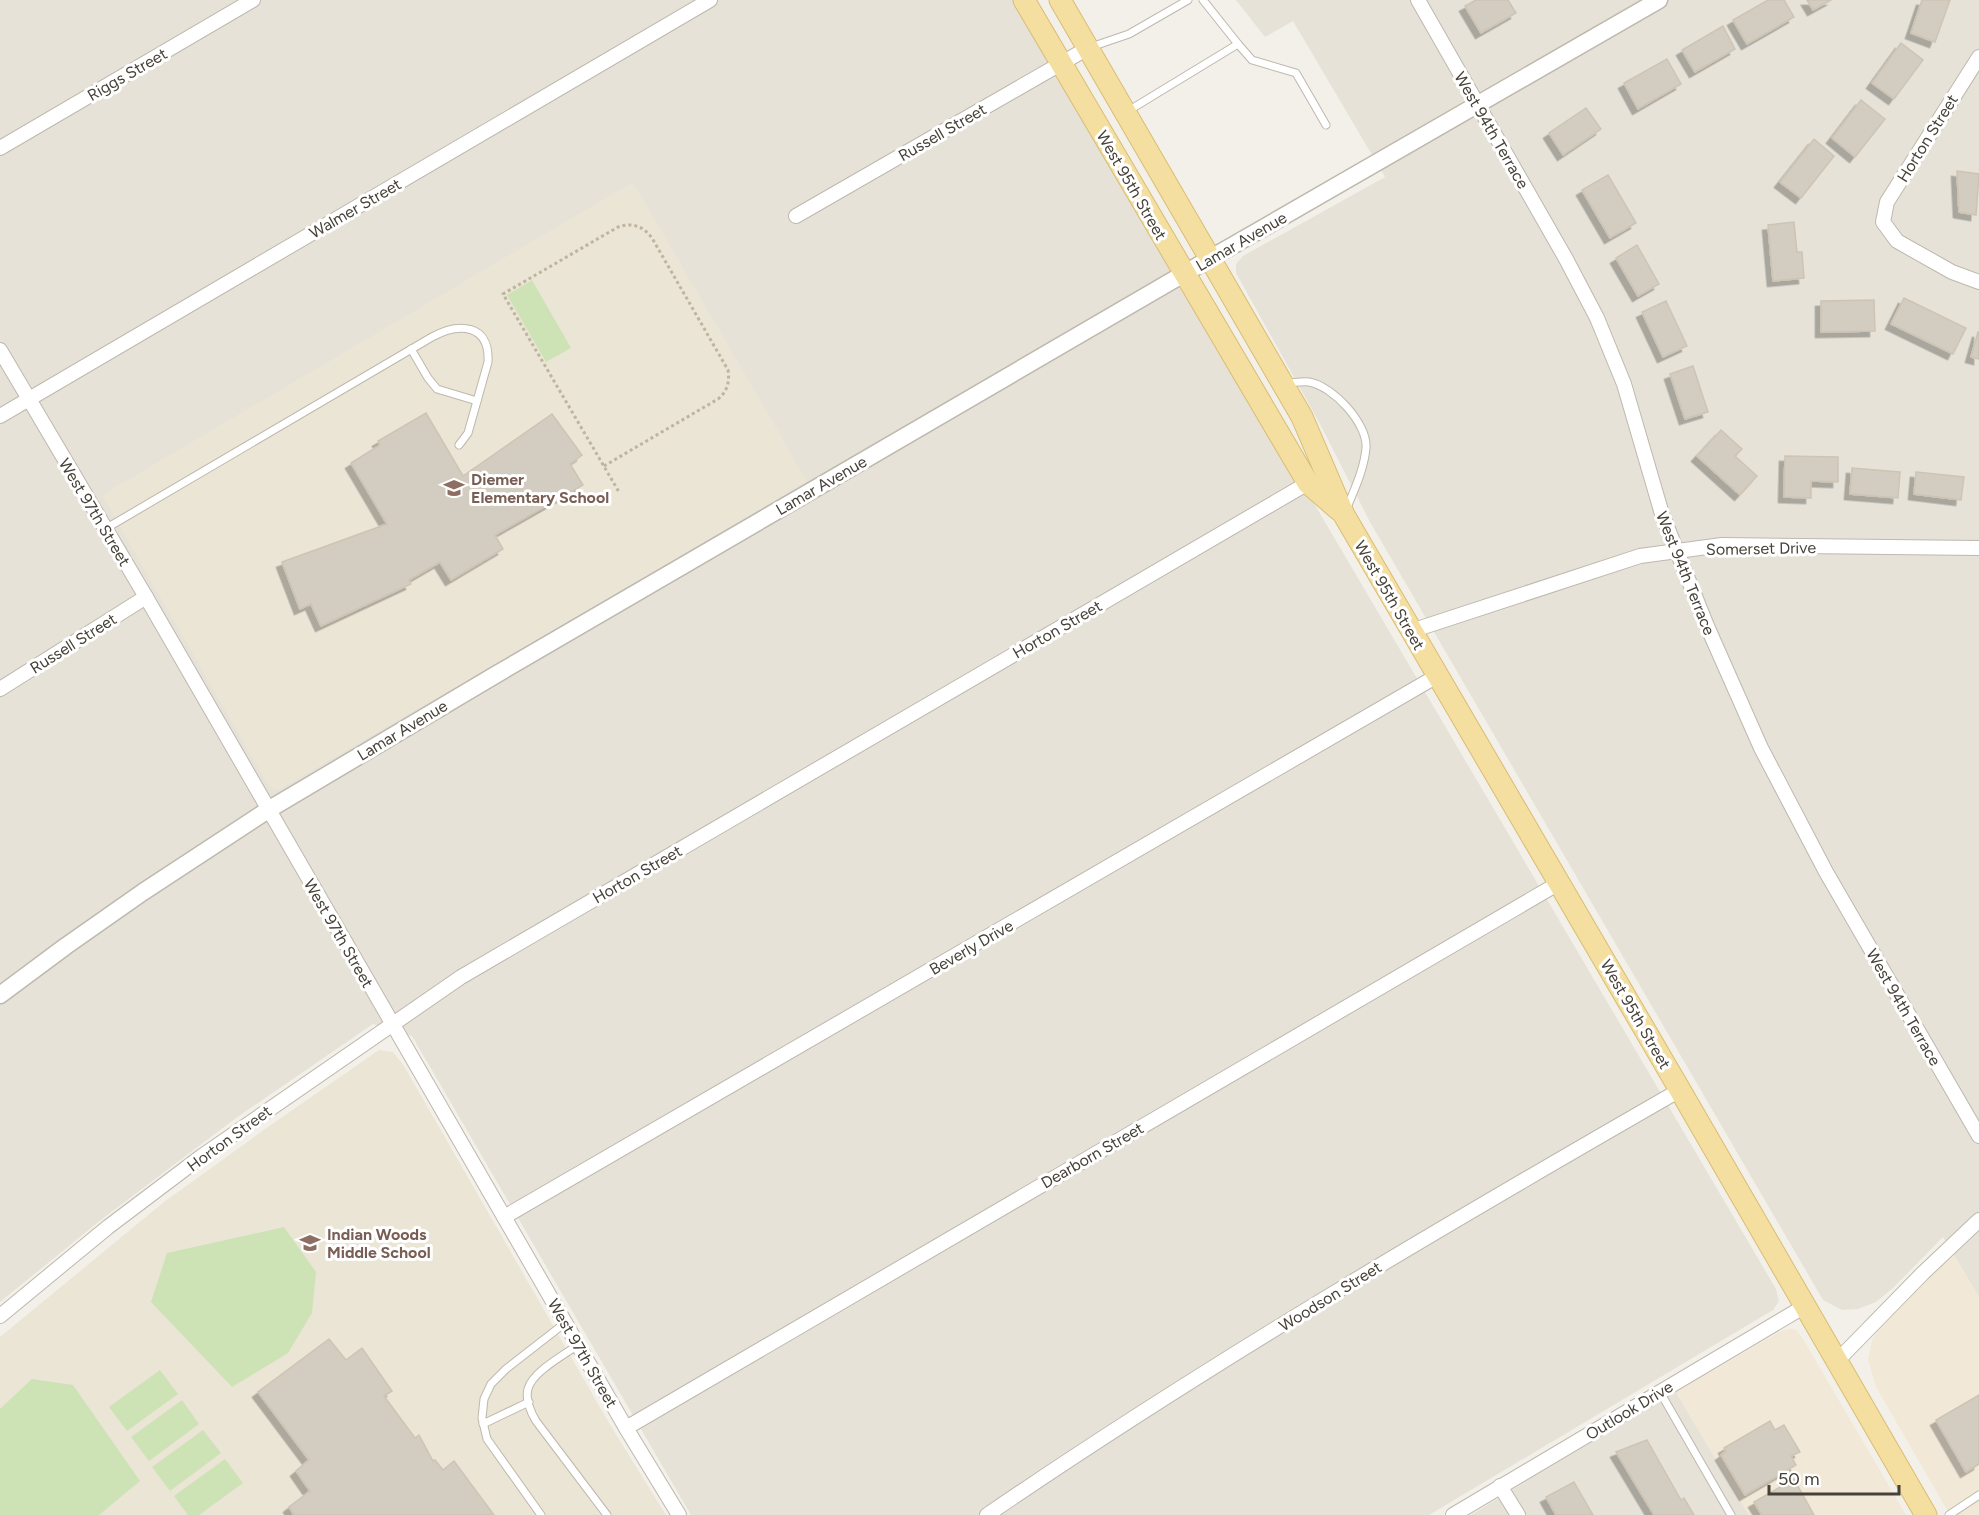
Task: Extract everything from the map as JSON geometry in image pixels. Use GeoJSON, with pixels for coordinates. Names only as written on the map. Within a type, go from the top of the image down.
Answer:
{"type":"FeatureCollection","features":[{"type":"Feature","properties":{"kind":"main road","name":"West 95th Street"},"geometry":{"type":"LineString","coordinates":[[1024,0],[1308,483],[1344,515]]}},
{"type":"Feature","properties":{"kind":"main road","name":"West 95th Street"},"geometry":{"type":"LineString","coordinates":[[1060,0],[1302,417],[1344,515],[1926,1515]]}},
{"type":"Feature","properties":{"kind":"street","name":"Riggs Street"},"geometry":{"type":"LineString","coordinates":[[0,148],[253,0]]}},
{"type":"Feature","properties":{"kind":"street","name":"Walmer Street"},"geometry":{"type":"LineString","coordinates":[[0,416],[710,0]]}},
{"type":"Feature","properties":{"kind":"street","name":"West 94th Terrace"},"geometry":{"type":"LineString","coordinates":[[1418,0],[1597,318],[1624,384],[1662,514],[1707,626],[1761,748],[1800,824],[1979,1136]]}},
{"type":"Feature","properties":{"kind":"street","name":"Lamar Avenue"},"geometry":{"type":"LineString","coordinates":[[0,995],[143,892],[268,810],[527,656],[1659,0]]}},
{"type":"Feature","properties":{"kind":"street","name":"Russell Street"},"geometry":{"type":"LineString","coordinates":[[796,216],[1088,48]]}},
{"type":"Feature","properties":{"kind":"street","name":"Horton Street"},"geometry":{"type":"LineString","coordinates":[[1979,57],[1887,202],[1883,222],[1897,241],[1952,272],[1979,282]]}},
{"type":"Feature","properties":{"kind":"street","name":"West 97th Street"},"geometry":{"type":"LineString","coordinates":[[0,350],[146,597],[626,1428],[680,1515]]}},
{"type":"Feature","properties":{"kind":"street","name":"Horton Street"},"geometry":{"type":"LineString","coordinates":[[0,1316],[108,1227],[202,1156],[461,977],[1308,483]]}},
{"type":"Feature","properties":{"kind":"street","name":"Somerset Drive"},"geometry":{"type":"LineString","coordinates":[[1411,631],[1640,556],[1722,545],[1979,548]]}},
{"type":"Feature","properties":{"kind":"street","name":"Russell Street"},"geometry":{"type":"LineString","coordinates":[[0,689],[146,597]]}},
{"type":"Feature","properties":{"kind":"street","name":"Beverly Drive"},"geometry":{"type":"LineString","coordinates":[[504,1217],[1437,676]]}},
{"type":"Feature","properties":{"kind":"street","name":"Dearborn Street"},"geometry":{"type":"LineString","coordinates":[[626,1428],[1559,883]]}},
{"type":"Feature","properties":{"kind":"street","name":"Woodson Street"},"geometry":{"type":"LineString","coordinates":[[987,1515],[1050,1472],[1355,1280],[1680,1089]]}},
{"type":"Feature","properties":{"kind":"street"},"geometry":{"type":"LineString","coordinates":[[1837,1361],[1923,1273],[1979,1220]]}},
{"type":"Feature","properties":{"kind":"street","name":"Outlook Drive"},"geometry":{"type":"LineString","coordinates":[[1453,1515],[1805,1306]]}},
{"type":"Feature","properties":{"kind":"street"},"geometry":{"type":"LineString","coordinates":[[1500,1486],[1518,1515]]}},
{"type":"Feature","properties":{"kind":"lane"},"geometry":{"type":"LineString","coordinates":[[1088,48],[1129,34],[1188,0]]}},
{"type":"Feature","properties":{"kind":"lane"},"geometry":{"type":"LineString","coordinates":[[1203,0],[1252,60],[1296,73],[1326,125]]}},
{"type":"Feature","properties":{"kind":"lane"},"geometry":{"type":"LineString","coordinates":[[1126,112],[1238,44]]}},
{"type":"Feature","properties":{"kind":"lane"},"geometry":{"type":"LineString","coordinates":[[105,529],[411,349],[452,328],[466,328],[478,333],[487,347],[488,362],[466,437],[459,445]]}},
{"type":"Feature","properties":{"kind":"lane"},"geometry":{"type":"LineString","coordinates":[[411,349],[437,389],[477,401]]}},
{"type":"Feature","properties":{"kind":"lane"},"geometry":{"type":"LineString","coordinates":[[1283,383],[1310,382],[1335,394],[1357,419],[1366,446],[1361,474],[1344,515]]}},
{"type":"Feature","properties":{"kind":"lane"},"geometry":{"type":"LineString","coordinates":[[541,1515],[488,1439],[482,1418],[484,1399],[490,1384],[565,1323]]}},
{"type":"Feature","properties":{"kind":"lane"},"geometry":{"type":"LineString","coordinates":[[578,1345],[535,1376],[527,1390],[530,1410],[607,1515]]}},
{"type":"Feature","properties":{"kind":"lane"},"geometry":{"type":"LineString","coordinates":[[1660,1392],[1731,1515]]}},
{"type":"Feature","properties":{"kind":"lane"},"geometry":{"type":"LineString","coordinates":[[483,1424],[529,1402]]}},
{"type":"Feature","properties":{"kind":"lane"},"geometry":{"type":"LineString","coordinates":[[1949,1515],[1979,1496]]}},
{"type":"Feature","properties":{"kind":"path"},"geometry":{"type":"LineString","coordinates":[[603,466],[718,399],[725,392],[729,382],[728,370],[652,238],[645,230],[632,224],[618,227],[503,294],[603,466],[619,492]]}},
{"type":"Feature","properties":{"kind":"shaded area"},"geometry":{"type":"Polygon","coordinates":[[[0,0],[1015,0],[1281,457],[1315,505],[1776,1289],[1779,1301],[1773,1310],[1429,1515],[691,1515],[412,1036],[373,1024],[236,1118],[102,1219],[0,1302],[0,0]],[[807,481],[268,785],[279,789],[807,481]]]}},
{"type":"Feature","properties":{"kind":"shaded area"},"geometry":{"type":"Polygon","coordinates":[[[1236,0],[1979,0],[1979,1297],[1943,1237],[1876,1302],[1858,1309],[1842,1310],[1823,1300],[1370,522],[1320,424],[1236,273],[1236,264],[1243,256],[1385,177],[1293,21],[1265,37],[1236,0]]]}},
{"type":"Feature","properties":{"kind":"shaded area","name":"Diemer Elementary School"},"geometry":{"type":"Polygon","coordinates":[[[633,182],[807,481],[279,789],[268,785],[102,495],[633,182]]]}},
{"type":"Feature","properties":{"kind":"shaded area","name":"Indian Woods Middle School"},"geometry":{"type":"Polygon","coordinates":[[[379,1050],[393,1052],[404,1066],[609,1423],[666,1515],[0,1515],[0,1337],[164,1202],[379,1050]]]}},
{"type":"Feature","properties":{"kind":"shaded area"},"geometry":{"type":"Polygon","coordinates":[[[1953,1253],[1979,1297],[1979,1515],[1950,1515],[1876,1387],[1868,1360],[1872,1340],[1879,1330],[1953,1253]]]}},
{"type":"Feature","properties":{"kind":"shaded area"},"geometry":{"type":"Polygon","coordinates":[[[1796,1330],[1803,1339],[1906,1515],[1749,1515],[1676,1392],[1781,1331],[1796,1330]]]}},
{"type":"Feature","properties":{"kind":"shaded area"},"geometry":{"type":"Polygon","coordinates":[[[1676,1392],[1749,1515],[1471,1515],[1536,1475],[1676,1392]]]}},
{"type":"Feature","properties":{"kind":"green space"},"geometry":{"type":"Polygon","coordinates":[[[532,280],[571,348],[546,362],[507,295],[532,280]]]}},
{"type":"Feature","properties":{"kind":"green space"},"geometry":{"type":"Polygon","coordinates":[[[284,1227],[316,1272],[312,1313],[288,1353],[232,1387],[151,1302],[167,1253],[284,1227]]]}},
{"type":"Feature","properties":{"kind":"green space"},"geometry":{"type":"Polygon","coordinates":[[[160,1370],[178,1394],[127,1431],[109,1407],[160,1370]]]}},
{"type":"Feature","properties":{"kind":"green space"},"geometry":{"type":"Polygon","coordinates":[[[32,1379],[73,1385],[140,1481],[99,1515],[0,1515],[0,1409],[32,1379]]]}},
{"type":"Feature","properties":{"kind":"green space"},"geometry":{"type":"Polygon","coordinates":[[[182,1400],[199,1424],[149,1461],[131,1437],[182,1400]]]}},
{"type":"Feature","properties":{"kind":"green space"},"geometry":{"type":"Polygon","coordinates":[[[203,1430],[221,1453],[170,1491],[152,1467],[203,1430]]]}},
{"type":"Feature","properties":{"kind":"green space"},"geometry":{"type":"Polygon","coordinates":[[[225,1459],[243,1483],[199,1515],[188,1515],[174,1496],[225,1459]]]}},
{"type":"Feature","properties":{"kind":"building"},"geometry":{"type":"Polygon","coordinates":[[[1476,0],[1508,0],[1516,13],[1481,33],[1465,6],[1476,0]]]}},
{"type":"Feature","properties":{"kind":"building"},"geometry":{"type":"Polygon","coordinates":[[[1768,0],[1784,0],[1794,17],[1747,44],[1733,20],[1768,0]]]}},
{"type":"Feature","properties":{"kind":"building"},"geometry":{"type":"Polygon","coordinates":[[[1807,0],[1831,0],[1813,10],[1807,0]]]}},
{"type":"Feature","properties":{"kind":"building"},"geometry":{"type":"Polygon","coordinates":[[[1922,0],[1950,0],[1935,42],[1911,33],[1922,0]]]}},
{"type":"Feature","properties":{"kind":"building"},"geometry":{"type":"Polygon","coordinates":[[[1723,26],[1735,49],[1695,72],[1682,50],[1723,26]]]}},
{"type":"Feature","properties":{"kind":"building"},"geometry":{"type":"Polygon","coordinates":[[[1901,43],[1923,60],[1894,99],[1872,83],[1901,43]]]}},
{"type":"Feature","properties":{"kind":"building"},"geometry":{"type":"Polygon","coordinates":[[[1667,59],[1681,84],[1638,109],[1624,83],[1667,59]]]}},
{"type":"Feature","properties":{"kind":"building"},"geometry":{"type":"Polygon","coordinates":[[[1861,100],[1885,119],[1855,157],[1832,138],[1861,100]]]}},
{"type":"Feature","properties":{"kind":"building"},"geometry":{"type":"Polygon","coordinates":[[[1586,108],[1601,129],[1563,155],[1549,133],[1586,108]]]}},
{"type":"Feature","properties":{"kind":"building"},"geometry":{"type":"Polygon","coordinates":[[[1814,139],[1834,156],[1801,198],[1780,182],[1814,139]]]}},
{"type":"Feature","properties":{"kind":"building"},"geometry":{"type":"Polygon","coordinates":[[[1957,171],[1979,174],[1976,215],[1959,212],[1957,171]]]}},
{"type":"Feature","properties":{"kind":"building"},"geometry":{"type":"Polygon","coordinates":[[[1608,175],[1636,223],[1610,238],[1582,190],[1608,175]]]}},
{"type":"Feature","properties":{"kind":"building"},"geometry":{"type":"Polygon","coordinates":[[[1794,222],[1797,252],[1802,252],[1804,278],[1773,281],[1768,225],[1794,222]]]}},
{"type":"Feature","properties":{"kind":"building"},"geometry":{"type":"Polygon","coordinates":[[[1637,245],[1659,284],[1638,296],[1616,258],[1637,245]]]}},
{"type":"Feature","properties":{"kind":"building"},"geometry":{"type":"Polygon","coordinates":[[[1904,298],[1966,328],[1953,354],[1891,324],[1904,298]]]}},
{"type":"Feature","properties":{"kind":"building"},"geometry":{"type":"Polygon","coordinates":[[[1874,300],[1875,331],[1821,332],[1821,301],[1874,300]]]}},
{"type":"Feature","properties":{"kind":"building"},"geometry":{"type":"Polygon","coordinates":[[[1666,301],[1687,346],[1663,357],[1642,312],[1666,301]]]}},
{"type":"Feature","properties":{"kind":"building"},"geometry":{"type":"Polygon","coordinates":[[[1979,332],[1979,359],[1971,357],[1979,332]]]}},
{"type":"Feature","properties":{"kind":"building"},"geometry":{"type":"Polygon","coordinates":[[[1693,366],[1708,412],[1685,419],[1670,374],[1693,366]]]}},
{"type":"Feature","properties":{"kind":"building"},"geometry":{"type":"Polygon","coordinates":[[[426,413],[463,476],[552,414],[582,455],[570,464],[583,485],[495,535],[503,549],[451,580],[440,562],[409,580],[411,584],[321,626],[311,604],[300,609],[282,562],[387,524],[351,463],[380,445],[378,441],[426,413]]]}},
{"type":"Feature","properties":{"kind":"building"},"geometry":{"type":"Polygon","coordinates":[[[1721,430],[1742,449],[1735,456],[1757,476],[1740,495],[1697,456],[1721,430]]]}},
{"type":"Feature","properties":{"kind":"building"},"geometry":{"type":"Polygon","coordinates":[[[1785,456],[1838,457],[1838,482],[1811,481],[1811,498],[1784,497],[1785,456]]]}},
{"type":"Feature","properties":{"kind":"building"},"geometry":{"type":"Polygon","coordinates":[[[1852,468],[1900,472],[1898,498],[1850,494],[1852,468]]]}},
{"type":"Feature","properties":{"kind":"building"},"geometry":{"type":"Polygon","coordinates":[[[1916,472],[1964,477],[1961,500],[1914,494],[1916,472]]]}},
{"type":"Feature","properties":{"kind":"building"},"geometry":{"type":"Polygon","coordinates":[[[329,1339],[346,1360],[362,1348],[392,1391],[384,1396],[415,1438],[419,1435],[433,1461],[435,1460],[443,1470],[454,1461],[494,1515],[294,1515],[289,1507],[310,1491],[296,1471],[309,1460],[258,1392],[329,1339]]]}},
{"type":"Feature","properties":{"kind":"building"},"geometry":{"type":"Polygon","coordinates":[[[1979,1395],[1979,1464],[1966,1472],[1936,1420],[1979,1395]]]}},
{"type":"Feature","properties":{"kind":"building"},"geometry":{"type":"Polygon","coordinates":[[[1770,1421],[1775,1430],[1784,1425],[1800,1452],[1791,1456],[1796,1465],[1745,1495],[1721,1455],[1726,1451],[1724,1448],[1770,1421]]]}},
{"type":"Feature","properties":{"kind":"building"},"geometry":{"type":"Polygon","coordinates":[[[1647,1440],[1681,1500],[1684,1498],[1694,1515],[1654,1515],[1616,1452],[1647,1440]]]}},
{"type":"Feature","properties":{"kind":"building"},"geometry":{"type":"Polygon","coordinates":[[[1794,1479],[1814,1515],[1762,1515],[1754,1502],[1794,1479]]]}},
{"type":"Feature","properties":{"kind":"building"},"geometry":{"type":"Polygon","coordinates":[[[1574,1482],[1593,1515],[1556,1515],[1546,1497],[1574,1482]]]}},
{"type":"Feature","properties":{"kind":"place","name":"Diemer Elementary School"},"geometry":{"type":"Point","coordinates":[454,488]}},
{"type":"Feature","properties":{"kind":"place","name":"Indian Woods Middle School"},"geometry":{"type":"Point","coordinates":[310,1243]}}]}
